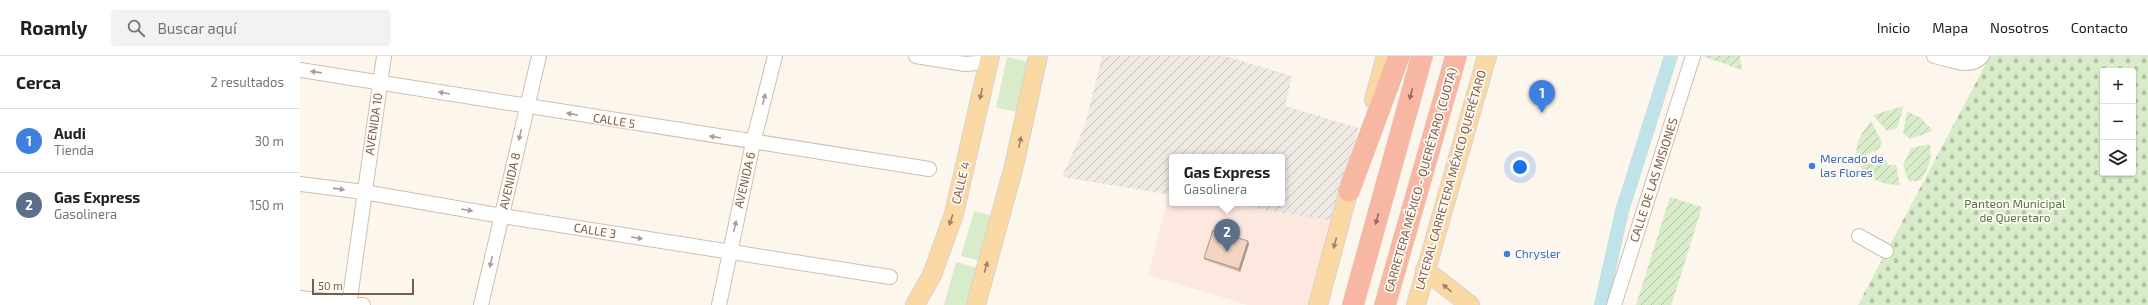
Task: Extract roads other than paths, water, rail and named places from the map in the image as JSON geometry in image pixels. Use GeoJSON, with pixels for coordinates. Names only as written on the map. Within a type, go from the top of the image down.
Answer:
{"type":"FeatureCollection","features":[{"type":"Feature","properties":{"kind":"highway"},"geometry":{"type":"LineString","coordinates":[[1349,191],[1399,56]]}},
{"type":"Feature","properties":{"kind":"highway"},"geometry":{"type":"LineString","coordinates":[[1353,305],[1422,56]]}},
{"type":"Feature","properties":{"kind":"highway","name":"CARRETERA MÉXICO - QUERÉTARO (CUOTA)"},"geometry":{"type":"LineString","coordinates":[[1385,305],[1456,56]]}},
{"type":"Feature","properties":{"kind":"main road"},"geometry":{"type":"LineString","coordinates":[[976,305],[1014,166],[1038,56]]}},
{"type":"Feature","properties":{"kind":"main road"},"geometry":{"type":"LineString","coordinates":[[1318,305],[1386,56]]}},
{"type":"Feature","properties":{"kind":"main road","name":"LATERAL CARRETERA MÉXICO QUERÉTARO"},"geometry":{"type":"LineString","coordinates":[[1416,305],[1487,56]]}},
{"type":"Feature","properties":{"kind":"main road","name":"CALLE 4"},"geometry":{"type":"LineString","coordinates":[[915,305],[932,275],[954,214],[989,59]]}},
{"type":"Feature","properties":{"kind":"main road"},"geometry":{"type":"LineString","coordinates":[[1425,270],[1470,305]]}},
{"type":"Feature","properties":{"kind":"street","name":"AVENIDA 10"},"geometry":{"type":"LineString","coordinates":[[354,305],[364,192],[384,56]]}},
{"type":"Feature","properties":{"kind":"street","name":"AVENIDA 8"},"geometry":{"type":"LineString","coordinates":[[481,305],[539,56]]}},
{"type":"Feature","properties":{"kind":"street","name":"AVENIDA 6"},"geometry":{"type":"LineString","coordinates":[[719,305],[753,143],[775,56]]}},
{"type":"Feature","properties":{"kind":"street"},"geometry":{"type":"LineString","coordinates":[[916,56],[965,64],[989,59]]}},
{"type":"Feature","properties":{"kind":"street","name":"CALLE DE LAS MISIONES"},"geometry":{"type":"LineString","coordinates":[[1614,305],[1693,56]]}},
{"type":"Feature","properties":{"kind":"street"},"geometry":{"type":"LineString","coordinates":[[1934,56],[1970,64],[1977,62],[1982,56]]}},
{"type":"Feature","properties":{"kind":"street","name":"CALLE 5"},"geometry":{"type":"LineString","coordinates":[[300,70],[753,143],[929,169]]}},
{"type":"Feature","properties":{"kind":"street","name":"CALLE 3"},"geometry":{"type":"LineString","coordinates":[[300,184],[364,192],[502,216],[890,277]]}},
{"type":"Feature","properties":{"kind":"street"},"geometry":{"type":"LineString","coordinates":[[1859,236],[1886,251]]}},
{"type":"Feature","properties":{"kind":"street"},"geometry":{"type":"LineString","coordinates":[[300,298],[354,305]]}},
{"type":"Feature","properties":{"kind":"waterway"},"geometry":{"type":"LineString","coordinates":[[1601,305],[1622,211],[1671,56]]}},
{"type":"Feature","properties":{"kind":"place","name":"Audi"},"geometry":{"type":"Point","coordinates":[1542,113]}},
{"type":"Feature","properties":{"kind":"place","name":"Mercado de las Flores"},"geometry":{"type":"Point","coordinates":[1812,166]}},
{"type":"Feature","properties":{"kind":"place","name":"Gas Express"},"geometry":{"type":"Point","coordinates":[1227,252]}},
{"type":"Feature","properties":{"kind":"place","name":"Chrysler"},"geometry":{"type":"Point","coordinates":[1507,254]}},
{"type":"Feature","properties":{"kind":"park label","name":"Panteon Municipal de Queretaro"},"geometry":{"type":"Point","coordinates":[2015,211]}}]}
